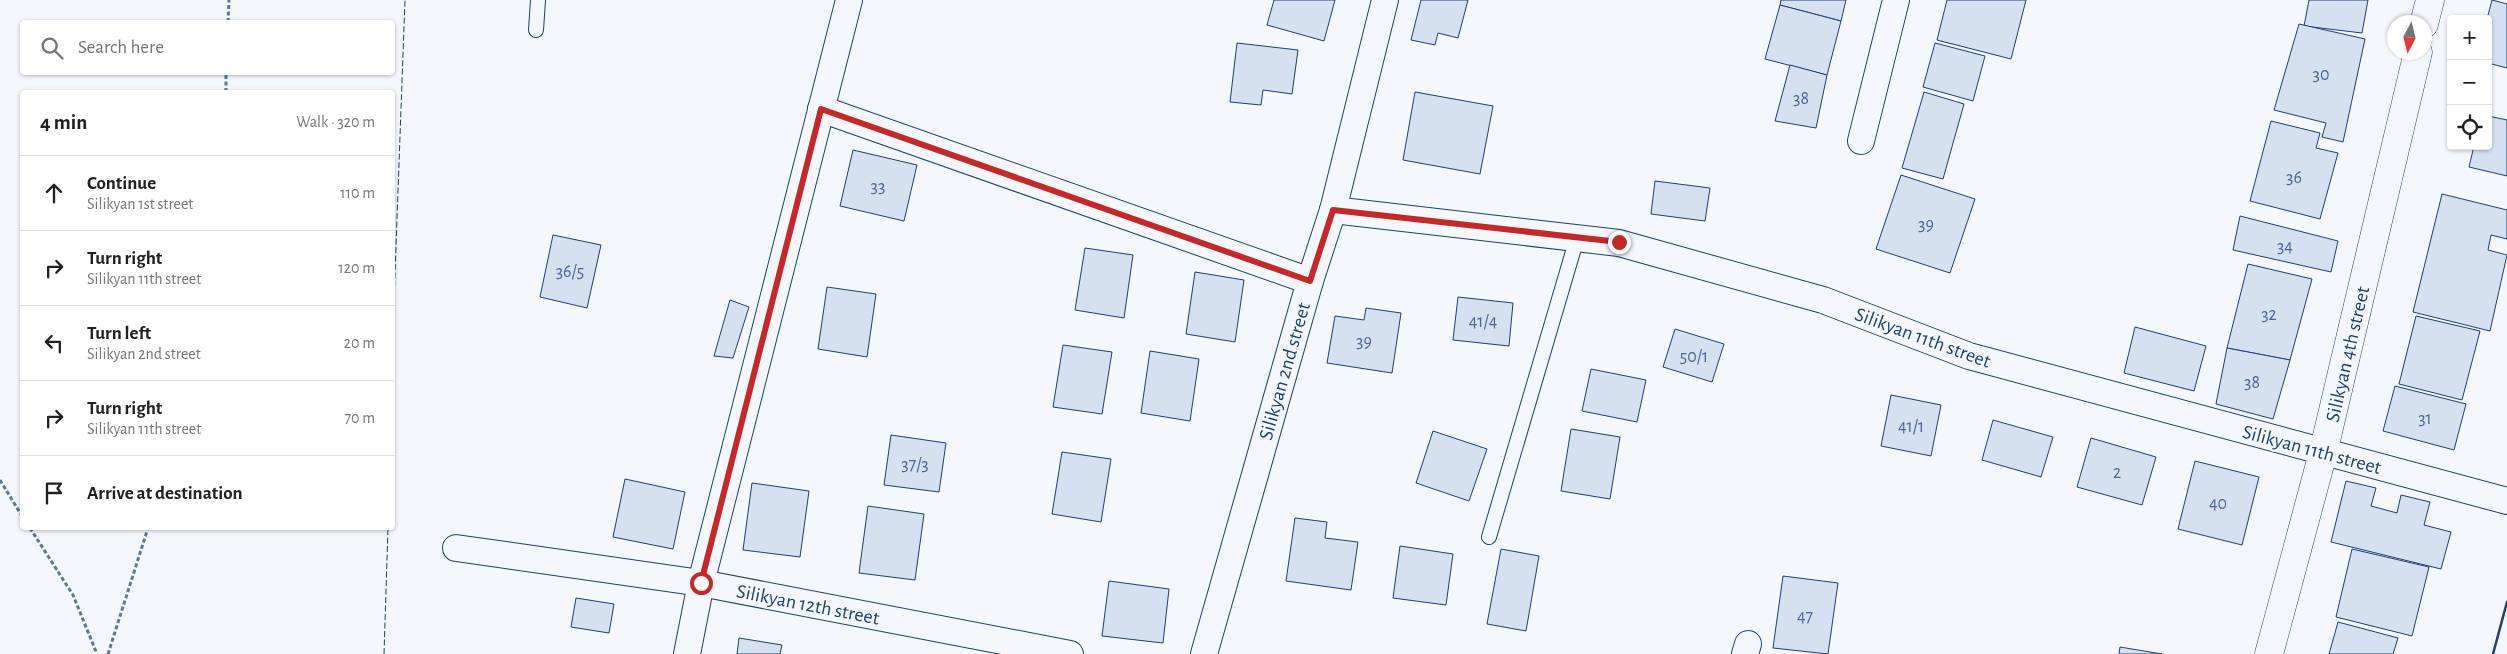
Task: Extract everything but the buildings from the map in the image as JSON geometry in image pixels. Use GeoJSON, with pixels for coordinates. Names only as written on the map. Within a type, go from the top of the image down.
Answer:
{"type":"FeatureCollection","features":[{"type":"Feature","properties":{"kind":"main road"},"geometry":{"type":"LineString","coordinates":[[2426,15],[2430,0]]}},
{"type":"Feature","properties":{"kind":"main road","name":"Silikyan 4th street"},"geometry":{"type":"LineString","coordinates":[[2269,654],[2323,453],[2416,60]]}},
{"type":"Feature","properties":{"kind":"street"},"geometry":{"type":"LineString","coordinates":[[687,654],[701,583],[849,0]]}},
{"type":"Feature","properties":{"kind":"street","name":"Silikyan 2nd street"},"geometry":{"type":"LineString","coordinates":[[1204,654],[1310,281],[1333,210],[1385,0]]}},
{"type":"Feature","properties":{"kind":"street"},"geometry":{"type":"LineString","coordinates":[[1861,141],[1896,0]]}},
{"type":"Feature","properties":{"kind":"street"},"geometry":{"type":"LineString","coordinates":[[821,109],[1310,281]]}},
{"type":"Feature","properties":{"kind":"street","name":"Silikyan 11th street"},"geometry":{"type":"LineString","coordinates":[[1333,210],[1619,242],[1823,300],[1969,356],[2323,453],[2507,501]]}},
{"type":"Feature","properties":{"kind":"street","name":"Silikyan 12th street"},"geometry":{"type":"LineString","coordinates":[[456,548],[701,583],[1070,654]]}},
{"type":"Feature","properties":{"kind":"lane"},"geometry":{"type":"LineString","coordinates":[[536,30],[538,0]]}},
{"type":"Feature","properties":{"kind":"lane"},"geometry":{"type":"LineString","coordinates":[[1489,537],[1577,238]]}},
{"type":"Feature","properties":{"kind":"path"},"geometry":{"type":"LineString","coordinates":[[228,20],[229,0]]}},
{"type":"Feature","properties":{"kind":"path"},"geometry":{"type":"LineString","coordinates":[[226,75],[226,90]]}},
{"type":"Feature","properties":{"kind":"path"},"geometry":{"type":"LineString","coordinates":[[0,480],[20,513]]}},
{"type":"Feature","properties":{"kind":"path"},"geometry":{"type":"LineString","coordinates":[[31,530],[73,595],[97,654]]}},
{"type":"Feature","properties":{"kind":"path"},"geometry":{"type":"LineString","coordinates":[[108,654],[147,530]]}},
{"type":"Feature","properties":{"kind":"fence"},"geometry":{"type":"LineString","coordinates":[[395,273],[405,0]]}},
{"type":"Feature","properties":{"kind":"fence"},"geometry":{"type":"LineString","coordinates":[[384,654],[388,530]]}},
{"type":"Feature","properties":{"kind":"wall"},"geometry":{"type":"LineString","coordinates":[[2493,654],[2507,602]]}},
{"type":"Feature","properties":{"kind":"route"},"geometry":{"type":"LineString","coordinates":[[701,583],[821,109],[1310,281],[1333,210],[1619,242]]}}]}
